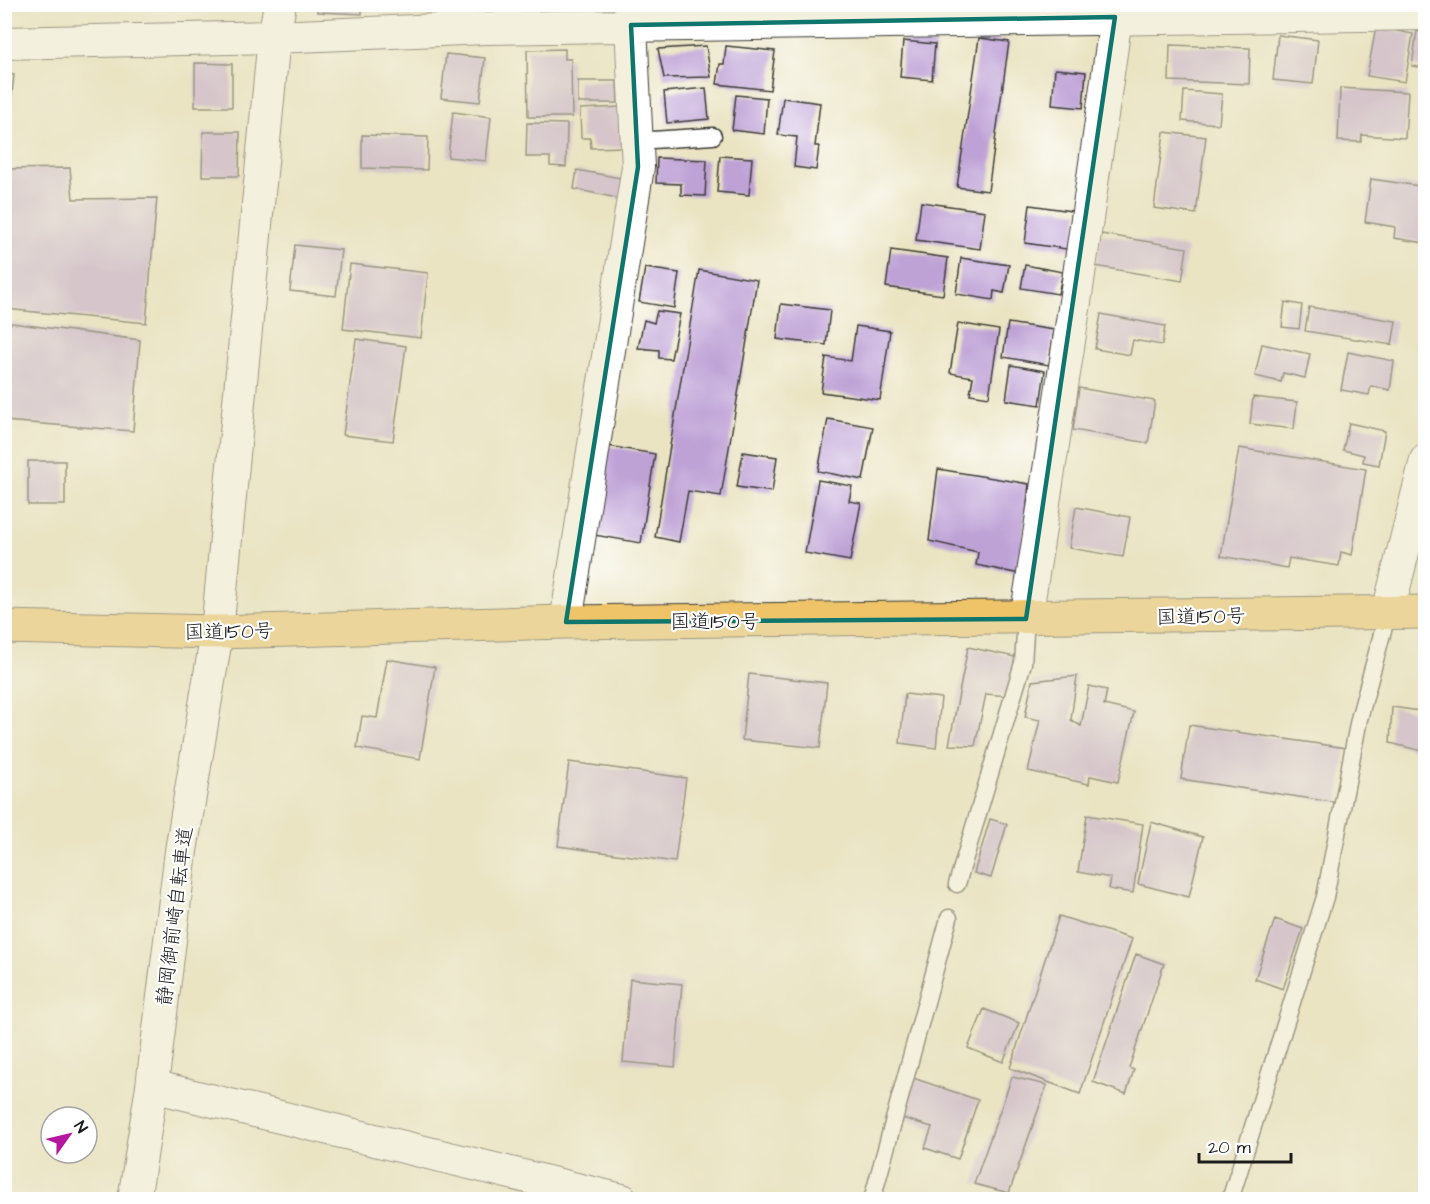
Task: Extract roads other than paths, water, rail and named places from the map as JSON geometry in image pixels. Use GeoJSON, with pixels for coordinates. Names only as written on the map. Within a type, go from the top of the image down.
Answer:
{"type":"FeatureCollection","features":[{"type":"Feature","properties":{"kind":"highway","name":"国道150号"},"geometry":{"type":"LineString","coordinates":[[4,627],[217,632],[566,622],[1026,619],[1425,612]]}},
{"type":"Feature","properties":{"kind":"street","name":"静岡御前崎自転車道"},"geometry":{"type":"LineString","coordinates":[[134,1200],[152,1086],[181,851],[217,632],[273,37],[280,4]]}},
{"type":"Feature","properties":{"kind":"street"},"geometry":{"type":"LineString","coordinates":[[4,43],[273,37],[630,15],[1116,11],[1425,14]]}},
{"type":"Feature","properties":{"kind":"street"},"geometry":{"type":"LineString","coordinates":[[1026,619],[1075,302],[1116,11]]}},
{"type":"Feature","properties":{"kind":"street"},"geometry":{"type":"LineString","coordinates":[[566,622],[638,167],[630,15]]}},
{"type":"Feature","properties":{"kind":"street"},"geometry":{"type":"LineString","coordinates":[[1388,612],[1425,460]]}},
{"type":"Feature","properties":{"kind":"street"},"geometry":{"type":"LineString","coordinates":[[152,1086],[622,1200]]}},
{"type":"Feature","properties":{"kind":"lane"},"geometry":{"type":"LineString","coordinates":[[637,141],[712,136]]}},
{"type":"Feature","properties":{"kind":"lane"},"geometry":{"type":"LineString","coordinates":[[1230,1200],[1326,897],[1359,719],[1388,612]]}},
{"type":"Feature","properties":{"kind":"lane"},"geometry":{"type":"LineString","coordinates":[[957,884],[1023,663],[1026,619]]}},
{"type":"Feature","properties":{"kind":"lane"},"geometry":{"type":"LineString","coordinates":[[872,1200],[949,918]]}}]}
